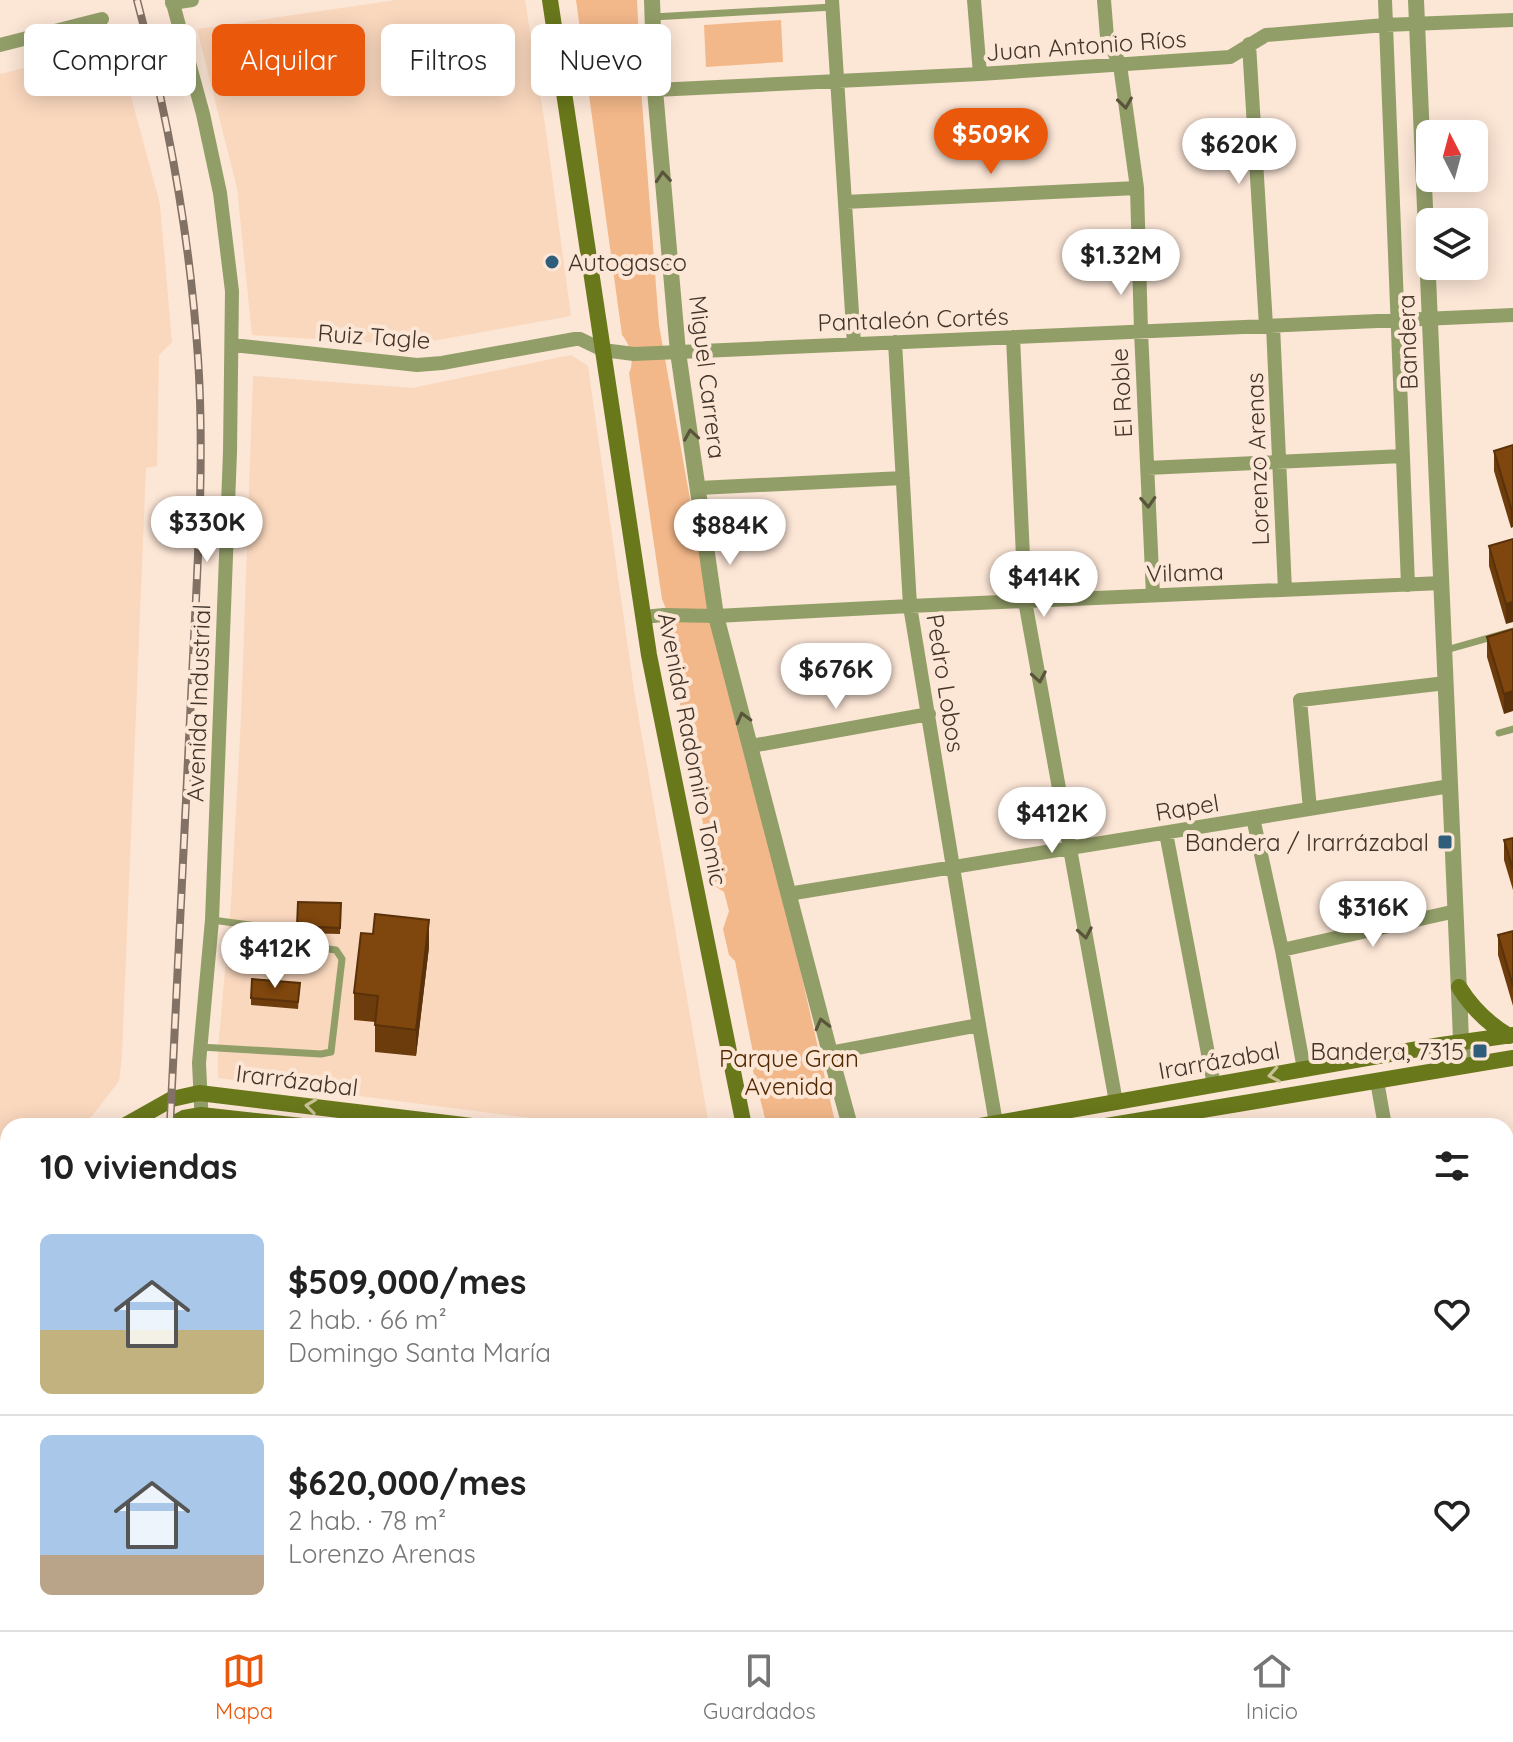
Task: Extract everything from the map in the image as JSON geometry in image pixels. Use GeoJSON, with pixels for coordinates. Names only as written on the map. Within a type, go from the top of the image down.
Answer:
{"type":"FeatureCollection","features":[{"type":"Feature","properties":{"kind":"main road","name":"Avenida Radomiro Tomic"},"geometry":{"type":"LineString","coordinates":[[550,0],[659,711],[742,1118]]}},
{"type":"Feature","properties":{"kind":"main road"},"geometry":{"type":"LineString","coordinates":[[1459,987],[1485,1019],[1511,1035]]}},
{"type":"Feature","properties":{"kind":"main road","name":"Irarrázabal"},"geometry":{"type":"LineString","coordinates":[[1027,1118],[1511,1035]]}},
{"type":"Feature","properties":{"kind":"main road","name":"Irarrázabal"},"geometry":{"type":"LineString","coordinates":[[1179,1118],[1513,1058]]}},
{"type":"Feature","properties":{"kind":"main road","name":"Irarrázabal"},"geometry":{"type":"LineString","coordinates":[[138,1118],[172,1099],[199,1093],[406,1118]]}},
{"type":"Feature","properties":{"kind":"street"},"geometry":{"type":"LineString","coordinates":[[172,2],[192,0]]}},
{"type":"Feature","properties":{"kind":"street"},"geometry":{"type":"LineString","coordinates":[[974,0],[980,74]]}},
{"type":"Feature","properties":{"kind":"street","name":"El Roble"},"geometry":{"type":"LineString","coordinates":[[1104,0],[1107,37],[1120,65],[1137,188],[1153,595]]}},
{"type":"Feature","properties":{"kind":"street","name":"Bandera"},"geometry":{"type":"LineString","coordinates":[[1385,0],[1408,585]]}},
{"type":"Feature","properties":{"kind":"street","name":"Bandera"},"geometry":{"type":"LineString","coordinates":[[1416,0],[1461,1042],[1465,1065]]}},
{"type":"Feature","properties":{"kind":"street","name":"Avenida Industrial"},"geometry":{"type":"LineString","coordinates":[[172,2],[203,114],[220,193],[232,291],[233,345],[212,920],[200,1047],[202,1118]]}},
{"type":"Feature","properties":{"kind":"street"},"geometry":{"type":"LineString","coordinates":[[832,4],[854,344]]}},
{"type":"Feature","properties":{"kind":"street"},"geometry":{"type":"LineString","coordinates":[[0,45],[102,19]]}},
{"type":"Feature","properties":{"kind":"street","name":"Juan Antonio Ríos"},"geometry":{"type":"LineString","coordinates":[[671,89],[980,74],[1230,57],[1266,35],[1385,25],[1513,20]]}},
{"type":"Feature","properties":{"kind":"street","name":"Lorenzo Arenas"},"geometry":{"type":"LineString","coordinates":[[1249,44],[1279,461],[1285,590]]}},
{"type":"Feature","properties":{"kind":"street","name":"Miguel Carrera"},"geometry":{"type":"LineString","coordinates":[[656,96],[678,352],[716,616],[848,1118]]}},
{"type":"Feature","properties":{"kind":"street"},"geometry":{"type":"LineString","coordinates":[[845,202],[1137,188]]}},
{"type":"Feature","properties":{"kind":"street","name":"Pantaleón Cortés"},"geometry":{"type":"LineString","coordinates":[[603,350],[634,354],[1513,315]]}},
{"type":"Feature","properties":{"kind":"street"},"geometry":{"type":"LineString","coordinates":[[1013,337],[1025,601],[1116,1102]]}},
{"type":"Feature","properties":{"kind":"street","name":"Ruiz Tagle"},"geometry":{"type":"LineString","coordinates":[[233,345],[417,365],[564,340],[580,339],[603,350]]}},
{"type":"Feature","properties":{"kind":"street","name":"Pedro Lobos"},"geometry":{"type":"LineString","coordinates":[[895,342],[910,606],[979,1025],[987,1118]]}},
{"type":"Feature","properties":{"kind":"street"},"geometry":{"type":"LineString","coordinates":[[1147,468],[1403,456]]}},
{"type":"Feature","properties":{"kind":"street"},"geometry":{"type":"LineString","coordinates":[[699,488],[903,478]]}},
{"type":"Feature","properties":{"kind":"street","name":"Vilama"},"geometry":{"type":"LineString","coordinates":[[643,617],[1442,583]]}},
{"type":"Feature","properties":{"kind":"street"},"geometry":{"type":"LineString","coordinates":[[1310,809],[1300,700],[1446,683]]}},
{"type":"Feature","properties":{"kind":"street"},"geometry":{"type":"LineString","coordinates":[[751,746],[929,714]]}},
{"type":"Feature","properties":{"kind":"street","name":"Rapel"},"geometry":{"type":"LineString","coordinates":[[788,894],[1450,786]]}},
{"type":"Feature","properties":{"kind":"street"},"geometry":{"type":"LineString","coordinates":[[1253,818],[1304,1069]]}},
{"type":"Feature","properties":{"kind":"street"},"geometry":{"type":"LineString","coordinates":[[1166,833],[1214,1085]]}},
{"type":"Feature","properties":{"kind":"street"},"geometry":{"type":"LineString","coordinates":[[1282,950],[1456,911]]}},
{"type":"Feature","properties":{"kind":"street"},"geometry":{"type":"LineString","coordinates":[[830,1053],[979,1025]]}},
{"type":"Feature","properties":{"kind":"street"},"geometry":{"type":"LineString","coordinates":[[1377,1081],[1384,1118]]}},
{"type":"Feature","properties":{"kind":"lane"},"geometry":{"type":"LineString","coordinates":[[652,9],[832,4]]}},
{"type":"Feature","properties":{"kind":"lane"},"geometry":{"type":"LineString","coordinates":[[1445,651],[1513,631]]}},
{"type":"Feature","properties":{"kind":"lane"},"geometry":{"type":"LineString","coordinates":[[1499,733],[1513,729]]}},
{"type":"Feature","properties":{"kind":"lane"},"geometry":{"type":"LineString","coordinates":[[200,1047],[331,1052],[342,959],[336,950],[289,944],[250,925],[212,920]]}},
{"type":"Feature","properties":{"kind":"shaded area"},"geometry":{"type":"Polygon","coordinates":[[[396,0],[525,0],[531,37],[531,96],[540,96],[571,316],[410,345],[252,335],[237,188],[214,96],[365,96],[365,24],[231,24],[396,0]]]}},
{"type":"Feature","properties":{"kind":"shaded area"},"geometry":{"type":"Polygon","coordinates":[[[212,27],[212,89],[197,29],[212,27]]]}},
{"type":"Feature","properties":{"kind":"shaded area"},"geometry":{"type":"Polygon","coordinates":[[[24,68],[24,96],[131,96],[160,204],[172,342],[159,355],[157,466],[146,468],[119,1081],[89,1118],[0,1118],[0,74],[24,68]]]}},
{"type":"Feature","properties":{"kind":"shaded area"},"geometry":{"type":"Polygon","coordinates":[[[571,355],[588,366],[634,690],[708,1118],[530,1118],[218,1078],[241,718],[253,376],[412,388],[571,355]]]}},
{"type":"Feature","properties":{"kind":"green space","name":"Parque Gran Avenida"},"geometry":{"type":"Polygon","coordinates":[[[576,0],[637,0],[638,24],[579,24],[576,0]]]}},
{"type":"Feature","properties":{"kind":"green space"},"geometry":{"type":"Polygon","coordinates":[[[781,20],[783,62],[706,67],[704,25],[781,20]]]}},
{"type":"Feature","properties":{"kind":"green space","name":"Parque Gran Avenida"},"geometry":{"type":"Polygon","coordinates":[[[589,96],[642,96],[659,325],[711,617],[783,895],[834,1118],[765,1118],[753,1071],[755,1063],[735,961],[729,955],[723,929],[729,911],[724,892],[715,886],[668,642],[668,614],[662,599],[629,373],[632,359],[625,339],[589,96]]]}},
{"type":"Feature","properties":{"kind":"building"},"geometry":{"type":"Polygon","coordinates":[[[1513,445],[1513,507],[1511,508],[1494,451],[1513,445]]]}},
{"type":"Feature","properties":{"kind":"building"},"geometry":{"type":"Polygon","coordinates":[[[1513,539],[1513,602],[1506,604],[1489,546],[1513,539]]]}},
{"type":"Feature","properties":{"kind":"building"},"geometry":{"type":"Polygon","coordinates":[[[1513,629],[1513,691],[1504,694],[1487,637],[1513,629]]]}},
{"type":"Feature","properties":{"kind":"building"},"geometry":{"type":"Polygon","coordinates":[[[1513,838],[1513,870],[1504,840],[1513,838]]]}},
{"type":"Feature","properties":{"kind":"building"},"geometry":{"type":"Polygon","coordinates":[[[298,902],[341,903],[340,928],[297,926],[298,902]]]}},
{"type":"Feature","properties":{"kind":"building"},"geometry":{"type":"Polygon","coordinates":[[[375,914],[429,920],[416,1030],[375,1025],[378,996],[354,993],[361,933],[373,934],[375,914]]]}},
{"type":"Feature","properties":{"kind":"building"},"geometry":{"type":"Polygon","coordinates":[[[1513,931],[1513,986],[1498,935],[1513,931]]]}},
{"type":"Feature","properties":{"kind":"building"},"geometry":{"type":"Polygon","coordinates":[[[252,979],[300,983],[298,1002],[251,998],[252,979]]]}},
{"type":"Feature","properties":{"kind":"railway"},"geometry":{"type":"LineString","coordinates":[[137,0],[168,133],[183,222],[200,398],[198,558],[170,1118]]}},
{"type":"Feature","properties":{"kind":"place","name":"Autogasco"},"geometry":{"type":"Point","coordinates":[552,262]}},
{"type":"Feature","properties":{"kind":"place","name":"Bandera / Irarrázabal"},"geometry":{"type":"Point","coordinates":[1445,842]}},
{"type":"Feature","properties":{"kind":"place","name":"Bandera, 7315"},"geometry":{"type":"Point","coordinates":[1480,1051]}}]}
